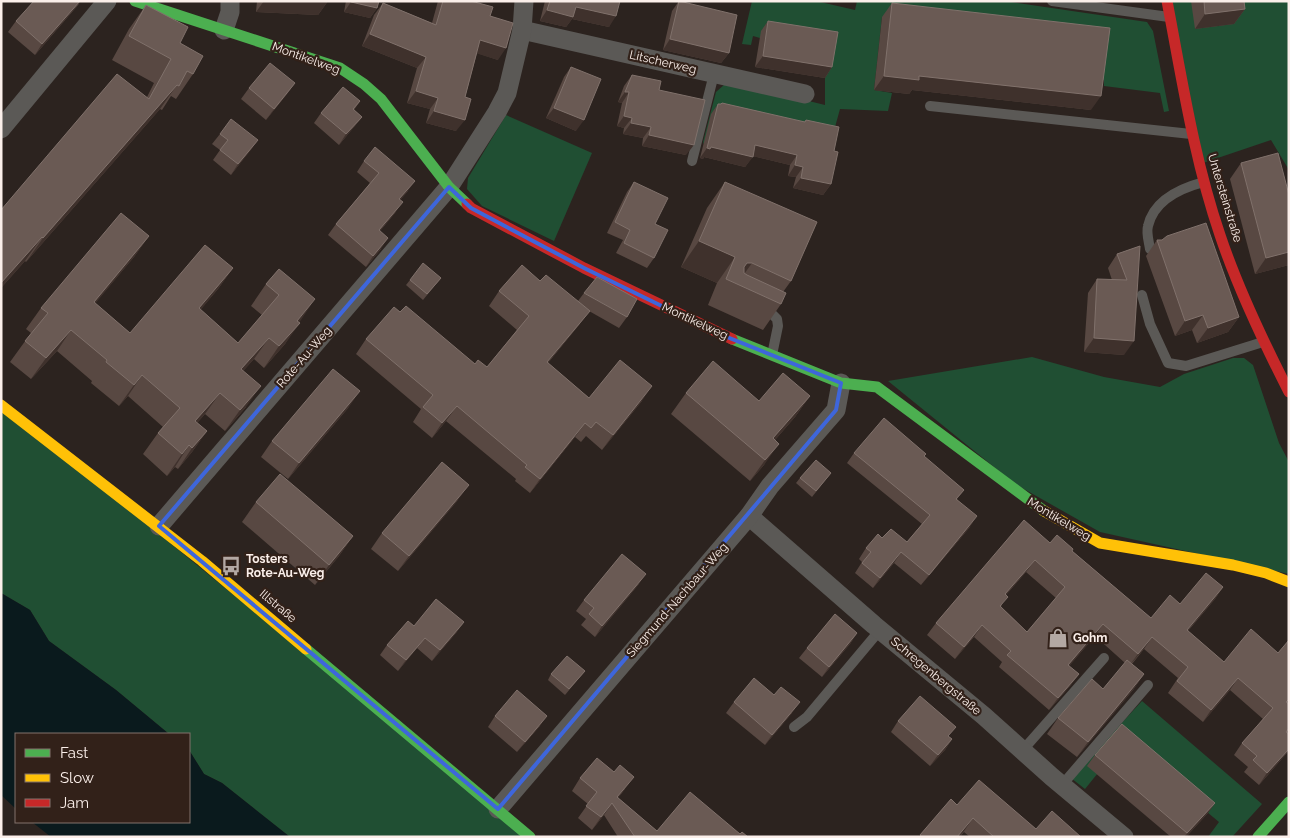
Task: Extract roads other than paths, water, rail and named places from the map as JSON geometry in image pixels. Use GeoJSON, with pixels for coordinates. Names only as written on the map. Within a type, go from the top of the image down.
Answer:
{"type":"FeatureCollection","features":[{"type":"Feature","properties":{"kind":"street"},"geometry":{"type":"LineString","coordinates":[[1,129],[107,1]]}},
{"type":"Feature","properties":{"kind":"street","name":"Montikelweg"},"geometry":{"type":"LineString","coordinates":[[135,1],[340,68],[364,84],[381,100],[449,187],[471,208],[584,268],[718,333],[841,383],[878,386],[1035,506],[1100,543],[1233,565],[1266,573],[1289,582]]}},
{"type":"Feature","properties":{"kind":"street"},"geometry":{"type":"LineString","coordinates":[[224,30],[230,12],[230,1]]}},
{"type":"Feature","properties":{"kind":"street"},"geometry":{"type":"LineString","coordinates":[[449,187],[507,93],[522,30],[524,1]]}},
{"type":"Feature","properties":{"kind":"street","name":"Untersteinstraße"},"geometry":{"type":"LineString","coordinates":[[1167,1],[1192,134],[1220,234],[1237,281],[1289,392]]}},
{"type":"Feature","properties":{"kind":"street","name":"Litscherweg"},"geometry":{"type":"LineString","coordinates":[[522,30],[805,94]]}},
{"type":"Feature","properties":{"kind":"street","name":"Rote-Au-Weg"},"geometry":{"type":"LineString","coordinates":[[159,526],[449,187]]}},
{"type":"Feature","properties":{"kind":"street","name":"Siegmund-Nachbaur-Weg"},"geometry":{"type":"LineString","coordinates":[[498,810],[749,516],[770,486],[836,410],[841,383]]}},
{"type":"Feature","properties":{"kind":"street","name":"Illstraße"},"geometry":{"type":"LineString","coordinates":[[1,405],[159,526],[530,837]]}},
{"type":"Feature","properties":{"kind":"street","name":"Schregenbergstraße"},"geometry":{"type":"LineString","coordinates":[[749,516],[1124,837]]}},
{"type":"Feature","properties":{"kind":"street"},"geometry":{"type":"LineString","coordinates":[[1258,837],[1289,802]]}},
{"type":"Feature","properties":{"kind":"lane"},"geometry":{"type":"LineString","coordinates":[[1052,1],[1170,17]]}},
{"type":"Feature","properties":{"kind":"lane"},"geometry":{"type":"LineString","coordinates":[[692,161],[714,74]]}},
{"type":"Feature","properties":{"kind":"lane"},"geometry":{"type":"LineString","coordinates":[[930,106],[1192,134]]}},
{"type":"Feature","properties":{"kind":"lane"},"geometry":{"type":"LineString","coordinates":[[1150,249],[1147,227],[1156,207],[1186,187],[1205,182]]}},
{"type":"Feature","properties":{"kind":"lane"},"geometry":{"type":"LineString","coordinates":[[1142,295],[1150,324],[1168,363],[1186,366],[1264,341]]}},
{"type":"Feature","properties":{"kind":"lane"},"geometry":{"type":"LineString","coordinates":[[755,306],[771,313],[777,319],[778,326],[772,355]]}},
{"type":"Feature","properties":{"kind":"lane"},"geometry":{"type":"LineString","coordinates":[[794,727],[807,717],[880,630]]}},
{"type":"Feature","properties":{"kind":"lane"},"geometry":{"type":"LineString","coordinates":[[1022,751],[1104,658]]}},
{"type":"Feature","properties":{"kind":"lane"},"geometry":{"type":"LineString","coordinates":[[1062,785],[1148,685]]}},
{"type":"Feature","properties":{"kind":"place","name":"Tosters Rote-Au-Weg"},"geometry":{"type":"Point","coordinates":[231,566]}},
{"type":"Feature","properties":{"kind":"place","name":"Gohm"},"geometry":{"type":"Point","coordinates":[1058,638]}}]}
